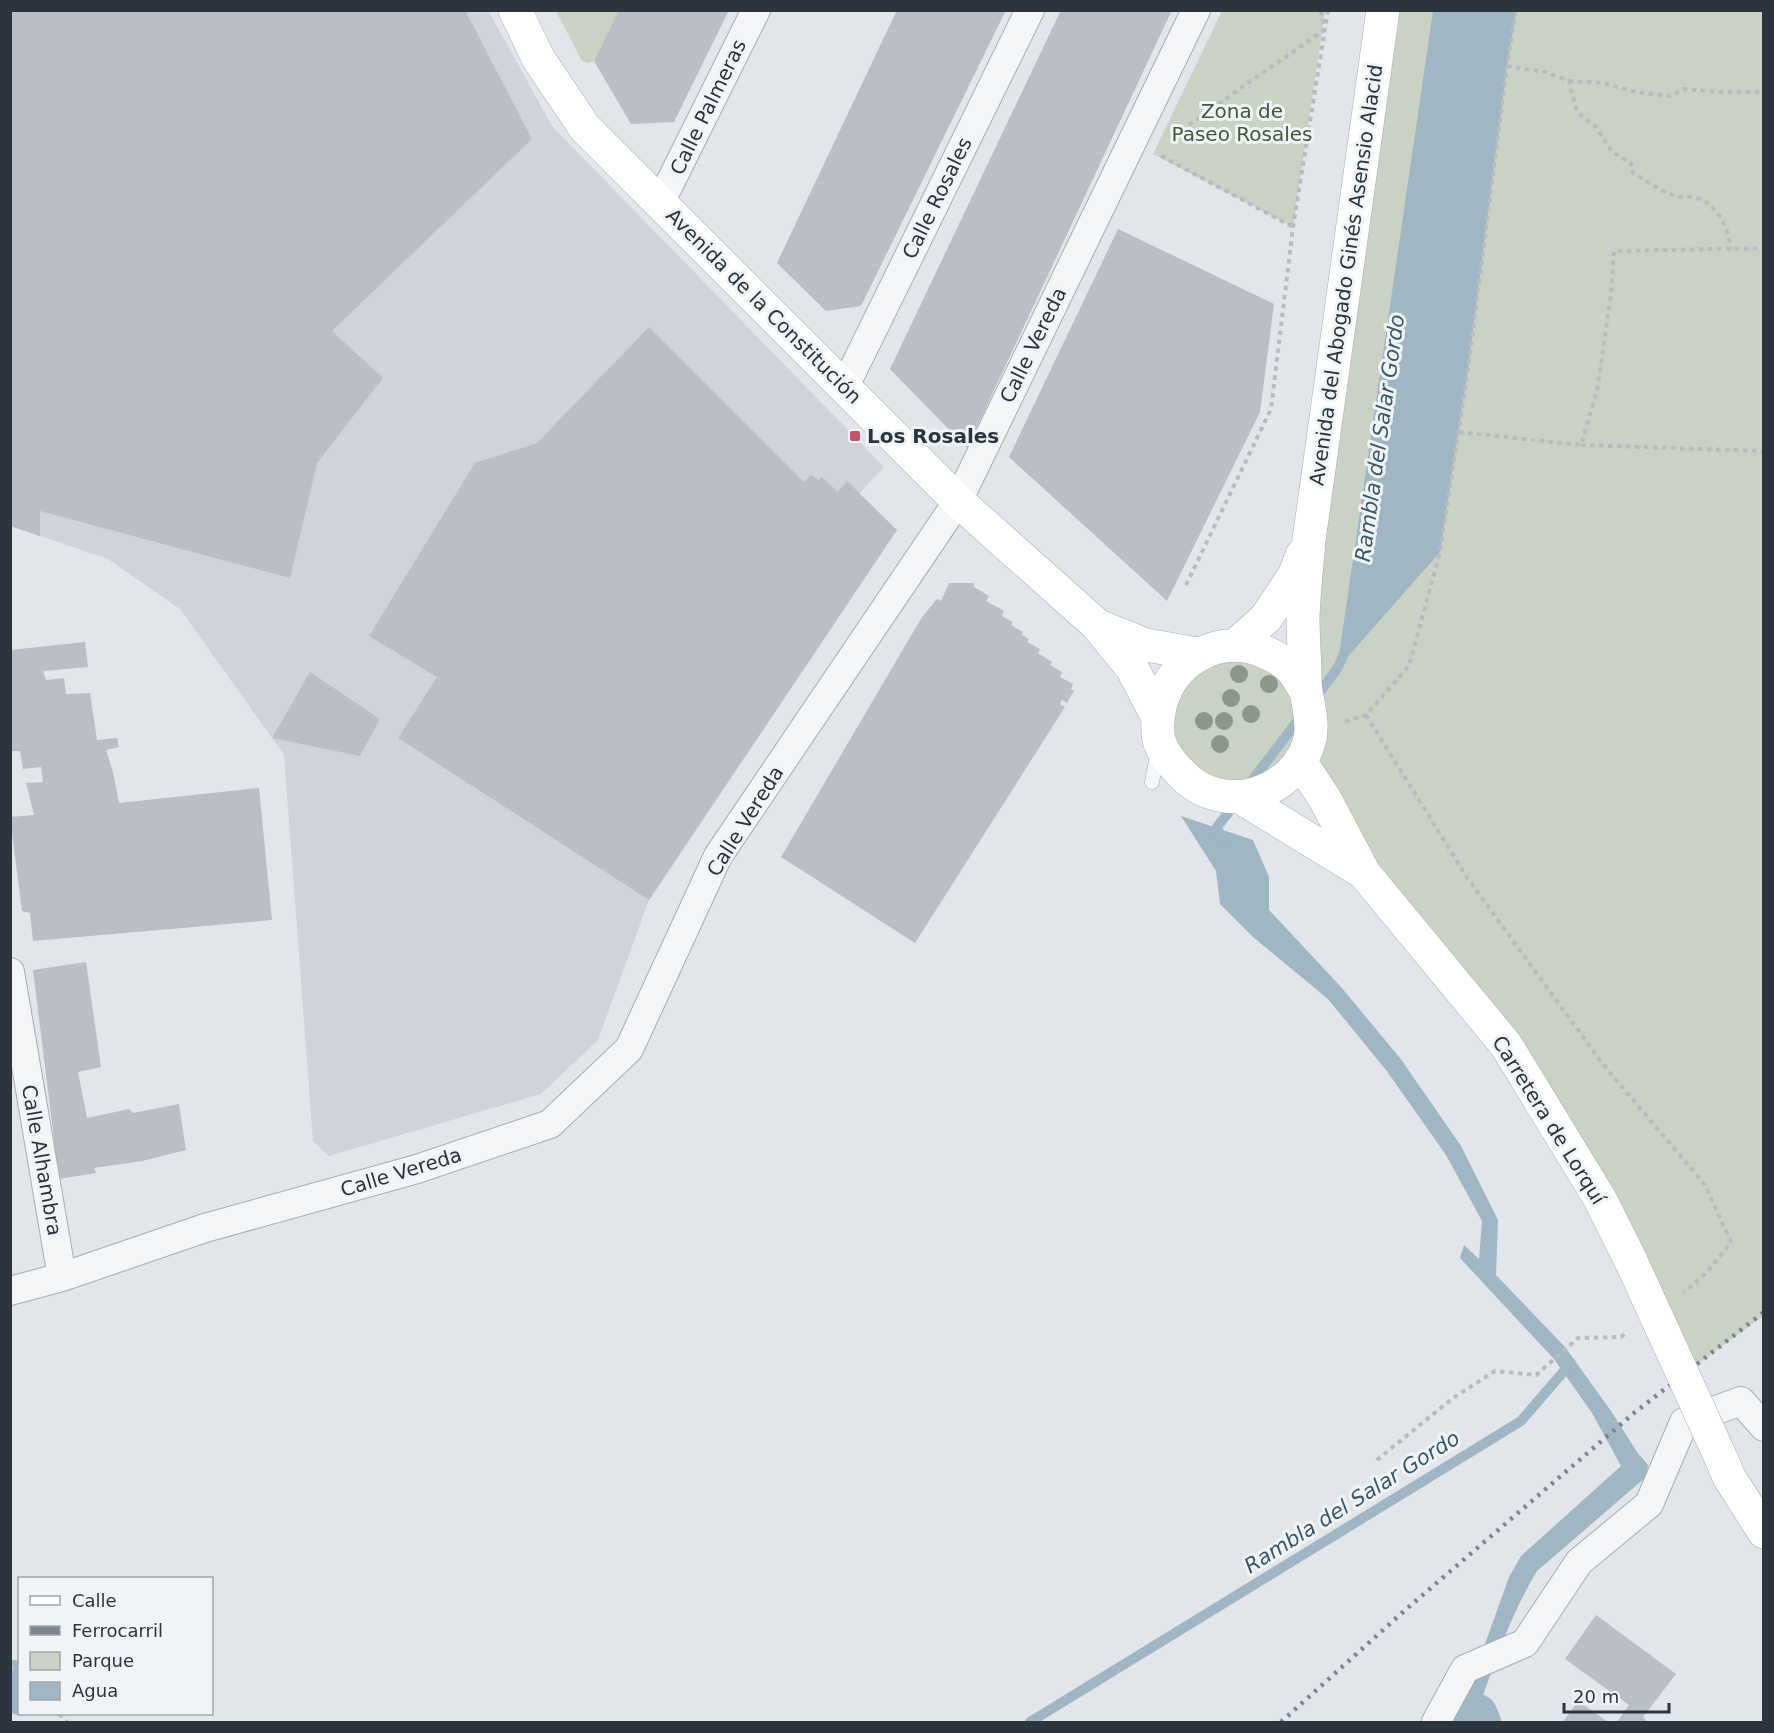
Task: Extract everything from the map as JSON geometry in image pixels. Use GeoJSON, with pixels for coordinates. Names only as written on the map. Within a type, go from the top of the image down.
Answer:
{"type":"FeatureCollection","features":[{"type":"Feature","properties":{"kind":"main road","name":"Avenida de la Constitución"},"geometry":{"type":"LineString","coordinates":[[515,10],[538,58],[585,128],[958,501],[1096,625]]}},
{"type":"Feature","properties":{"kind":"main road","name":"Avenida del Abogado Ginés Asensio Alacid"},"geometry":{"type":"LineString","coordinates":[[1309,540],[1383,10]]}},
{"type":"Feature","properties":{"kind":"main road"},"geometry":{"type":"LineString","coordinates":[[1236,645],[1266,618],[1294,576],[1309,540]]}},
{"type":"Feature","properties":{"kind":"main road"},"geometry":{"type":"LineString","coordinates":[[1096,625],[1132,668],[1174,768],[1194,785],[1216,795],[1240,797],[1264,792],[1284,779],[1300,761],[1310,739],[1311,715],[1306,692],[1303,616],[1309,540]]}},
{"type":"Feature","properties":{"kind":"main road"},"geometry":{"type":"LineString","coordinates":[[1096,625],[1146,645],[1198,654]]}},
{"type":"Feature","properties":{"kind":"main road"},"geometry":{"type":"LineString","coordinates":[[1159,730],[1164,692],[1178,670],[1198,654],[1223,645],[1249,646],[1274,655],[1293,671],[1306,692]]}},
{"type":"Feature","properties":{"kind":"main road"},"geometry":{"type":"LineString","coordinates":[[1300,761],[1324,799],[1364,873]]}},
{"type":"Feature","properties":{"kind":"main road"},"geometry":{"type":"LineString","coordinates":[[1240,797],[1364,873]]}},
{"type":"Feature","properties":{"kind":"main road","name":"Carretera de Lorquí"},"geometry":{"type":"LineString","coordinates":[[1364,873],[1506,1045],[1600,1199],[1632,1263],[1729,1477],[1764,1532]]}},
{"type":"Feature","properties":{"kind":"street","name":"Calle Palmeras"},"geometry":{"type":"LineString","coordinates":[[660,203],[756,10]]}},
{"type":"Feature","properties":{"kind":"street","name":"Calle Rosales"},"geometry":{"type":"LineString","coordinates":[[845,386],[1029,10]]}},
{"type":"Feature","properties":{"kind":"street","name":"Calle Vereda"},"geometry":{"type":"LineString","coordinates":[[10,1291],[62,1277],[205,1228],[417,1169],[550,1124],[629,1049],[718,856],[958,501],[1196,10]]}},
{"type":"Feature","properties":{"kind":"street","name":"Calle Alhambra"},"geometry":{"type":"LineString","coordinates":[[10,972],[62,1277]]}},
{"type":"Feature","properties":{"kind":"street"},"geometry":{"type":"LineString","coordinates":[[1436,1722],[1465,1669],[1525,1643],[1579,1562],[1649,1504],[1684,1422],[1741,1401],[1764,1427]]}},
{"type":"Feature","properties":{"kind":"lane"},"geometry":{"type":"LineString","coordinates":[[1152,782],[1159,730]]}},
{"type":"Feature","properties":{"kind":"path"},"geometry":{"type":"LineString","coordinates":[[1321,10],[1324,30]]}},
{"type":"Feature","properties":{"kind":"path"},"geometry":{"type":"LineString","coordinates":[[1186,585],[1270,410],[1293,227],[1328,10]]}},
{"type":"Feature","properties":{"kind":"path"},"geometry":{"type":"LineString","coordinates":[[1310,724],[1339,723],[1366,715],[1409,666],[1440,552],[1468,369],[1516,10]]}},
{"type":"Feature","properties":{"kind":"path"},"geometry":{"type":"LineString","coordinates":[[1172,141],[1176,133],[1324,30]]}},
{"type":"Feature","properties":{"kind":"path"},"geometry":{"type":"LineString","coordinates":[[1507,66],[1545,72],[1569,81],[1603,83],[1636,92],[1670,96],[1684,89],[1764,92]]}},
{"type":"Feature","properties":{"kind":"path"},"geometry":{"type":"LineString","coordinates":[[1569,81],[1577,112],[1596,128],[1612,152],[1631,163],[1631,171],[1651,185],[1681,197],[1691,196],[1718,213],[1729,232],[1731,249]]}},
{"type":"Feature","properties":{"kind":"path"},"geometry":{"type":"LineString","coordinates":[[1167,149],[1163,157],[1293,227]]}},
{"type":"Feature","properties":{"kind":"path"},"geometry":{"type":"LineString","coordinates":[[1581,445],[1597,391],[1611,295],[1614,251],[1764,248]]}},
{"type":"Feature","properties":{"kind":"path"},"geometry":{"type":"LineString","coordinates":[[1459,432],[1581,445],[1764,451]]}},
{"type":"Feature","properties":{"kind":"path"},"geometry":{"type":"LineString","coordinates":[[1366,715],[1468,879],[1602,1063],[1705,1185],[1731,1242],[1707,1272],[1683,1295]]}},
{"type":"Feature","properties":{"kind":"path"},"geometry":{"type":"LineString","coordinates":[[1377,1460],[1453,1398],[1495,1371],[1536,1375],[1578,1338],[1621,1337],[1633,1329]]}},
{"type":"Feature","properties":{"kind":"shaded area"},"geometry":{"type":"Polygon","coordinates":[[[488,10],[552,126],[884,467],[857,496],[897,530],[649,900],[598,1040],[541,1094],[329,1156],[313,1141],[284,755],[180,609],[108,559],[11,526],[11,11],[488,10]]]}},
{"type":"Feature","properties":{"kind":"green space"},"geometry":{"type":"Polygon","coordinates":[[[556,11],[619,11],[594,61],[588,63],[582,61],[556,11]]]}},
{"type":"Feature","properties":{"kind":"green space","name":"Zona de Paseo Rosales"},"geometry":{"type":"Polygon","coordinates":[[[1222,11],[1325,11],[1293,227],[1153,154],[1222,11]]]}},
{"type":"Feature","properties":{"kind":"green space"},"geometry":{"type":"Polygon","coordinates":[[[1388,11],[1763,11],[1763,1316],[1683,1375],[1629,1257],[1331,812],[1311,728],[1304,630],[1388,11]]]}},
{"type":"Feature","properties":{"kind":"green space"},"geometry":{"type":"Polygon","coordinates":[[[1268,660],[1304,713],[1280,773],[1217,787],[1170,740],[1171,695],[1201,661],[1268,660]]]}},
{"type":"Feature","properties":{"kind":"water"},"geometry":{"type":"Polygon","coordinates":[[[1433,11],[1516,11],[1468,369],[1440,552],[1337,669],[1433,11]]]}},
{"type":"Feature","properties":{"kind":"water"},"geometry":{"type":"Polygon","coordinates":[[[1181,816],[1253,840],[1269,877],[1269,910],[1341,987],[1400,1058],[1461,1146],[1498,1220],[1496,1275],[1565,1347],[1648,1465],[1646,1477],[1537,1571],[1509,1626],[1474,1722],[1457,1722],[1509,1577],[1521,1556],[1621,1466],[1592,1413],[1554,1359],[1460,1258],[1464,1245],[1479,1259],[1482,1221],[1446,1155],[1386,1070],[1328,999],[1253,937],[1220,904],[1216,871],[1181,816]]]}},
{"type":"Feature","properties":{"kind":"building"},"geometry":{"type":"Polygon","coordinates":[[[10,10],[465,10],[532,139],[332,331],[383,378],[317,463],[290,578],[40,511],[40,536],[10,526],[10,10]]]}},
{"type":"Feature","properties":{"kind":"building"},"geometry":{"type":"Polygon","coordinates":[[[619,10],[729,10],[674,122],[631,124],[594,61],[619,10]]]}},
{"type":"Feature","properties":{"kind":"building"},"geometry":{"type":"Polygon","coordinates":[[[897,10],[1006,10],[861,306],[826,311],[777,263],[897,10]]]}},
{"type":"Feature","properties":{"kind":"building"},"geometry":{"type":"Polygon","coordinates":[[[1061,10],[1172,10],[967,448],[890,369],[1061,10]]]}},
{"type":"Feature","properties":{"kind":"building"},"geometry":{"type":"Polygon","coordinates":[[[1118,229],[1274,304],[1260,412],[1167,601],[1009,457],[1118,229]]]}},
{"type":"Feature","properties":{"kind":"building"},"geometry":{"type":"Polygon","coordinates":[[[649,327],[804,482],[811,475],[818,480],[822,477],[838,492],[847,481],[897,530],[649,900],[398,738],[437,677],[369,636],[475,463],[537,443],[649,327]]]}},
{"type":"Feature","properties":{"kind":"building"},"geometry":{"type":"Polygon","coordinates":[[[949,583],[974,583],[974,587],[989,596],[986,601],[1004,611],[1002,616],[1013,622],[1011,625],[1023,632],[1022,635],[1029,639],[1027,642],[1040,649],[1038,653],[1052,662],[1050,665],[1062,672],[1060,677],[1073,684],[1071,689],[1074,691],[1067,703],[1062,700],[1060,704],[1065,707],[915,943],[781,857],[922,617],[937,599],[941,601],[949,583]]]}},
{"type":"Feature","properties":{"kind":"building"},"geometry":{"type":"Polygon","coordinates":[[[85,642],[88,667],[43,671],[46,680],[64,678],[66,694],[90,693],[97,740],[117,738],[119,747],[106,750],[119,803],[259,788],[272,920],[33,941],[30,913],[22,911],[10,817],[34,815],[26,783],[43,782],[41,767],[23,769],[20,751],[10,751],[10,650],[85,642]]]}},
{"type":"Feature","properties":{"kind":"building"},"geometry":{"type":"Polygon","coordinates":[[[310,672],[380,719],[360,756],[272,738],[310,672]]]}},
{"type":"Feature","properties":{"kind":"building"},"geometry":{"type":"Polygon","coordinates":[[[86,962],[101,1067],[78,1072],[87,1118],[129,1109],[133,1113],[179,1104],[186,1150],[142,1161],[94,1168],[96,1173],[59,1179],[33,970],[86,962]]]}},
{"type":"Feature","properties":{"kind":"building"},"geometry":{"type":"Polygon","coordinates":[[[1596,1615],[1676,1674],[1643,1717],[1646,1720],[1644,1722],[1617,1722],[1629,1705],[1565,1659],[1596,1615]]]}},
{"type":"Feature","properties":{"kind":"building"},"geometry":{"type":"Polygon","coordinates":[[[1578,1701],[1608,1722],[1563,1722],[1578,1701]]]}},
{"type":"Feature","properties":{"kind":"waterway","name":"Rambla del Salar Gordo"},"geometry":{"type":"LineString","coordinates":[[1315,698],[1337,669],[1343,656]]}},
{"type":"Feature","properties":{"kind":"waterway","name":"Rambla del Salar Gordo"},"geometry":{"type":"LineString","coordinates":[[1248,786],[1302,715]]}},
{"type":"Feature","properties":{"kind":"waterway","name":"Rambla del Salar Gordo"},"geometry":{"type":"LineString","coordinates":[[1222,841],[1217,827],[1235,804]]}},
{"type":"Feature","properties":{"kind":"waterway","name":"Rambla del Salar Gordo"},"geometry":{"type":"LineString","coordinates":[[1030,1722],[1521,1421],[1571,1363]]}},
{"type":"Feature","properties":{"kind":"waterway"},"geometry":{"type":"LineString","coordinates":[[12,1679],[18,1692]]}},
{"type":"Feature","properties":{"kind":"waterway"},"geometry":{"type":"LineString","coordinates":[[1470,1710],[1478,1713],[1482,1722]]}},
{"type":"Feature","properties":{"kind":"railway"},"geometry":{"type":"LineString","coordinates":[[1281,1722],[1403,1612],[1634,1413],[1764,1312]]}},
{"type":"Feature","properties":{"kind":"place","name":"Los Rosales"},"geometry":{"type":"Point","coordinates":[855,436]}}]}
